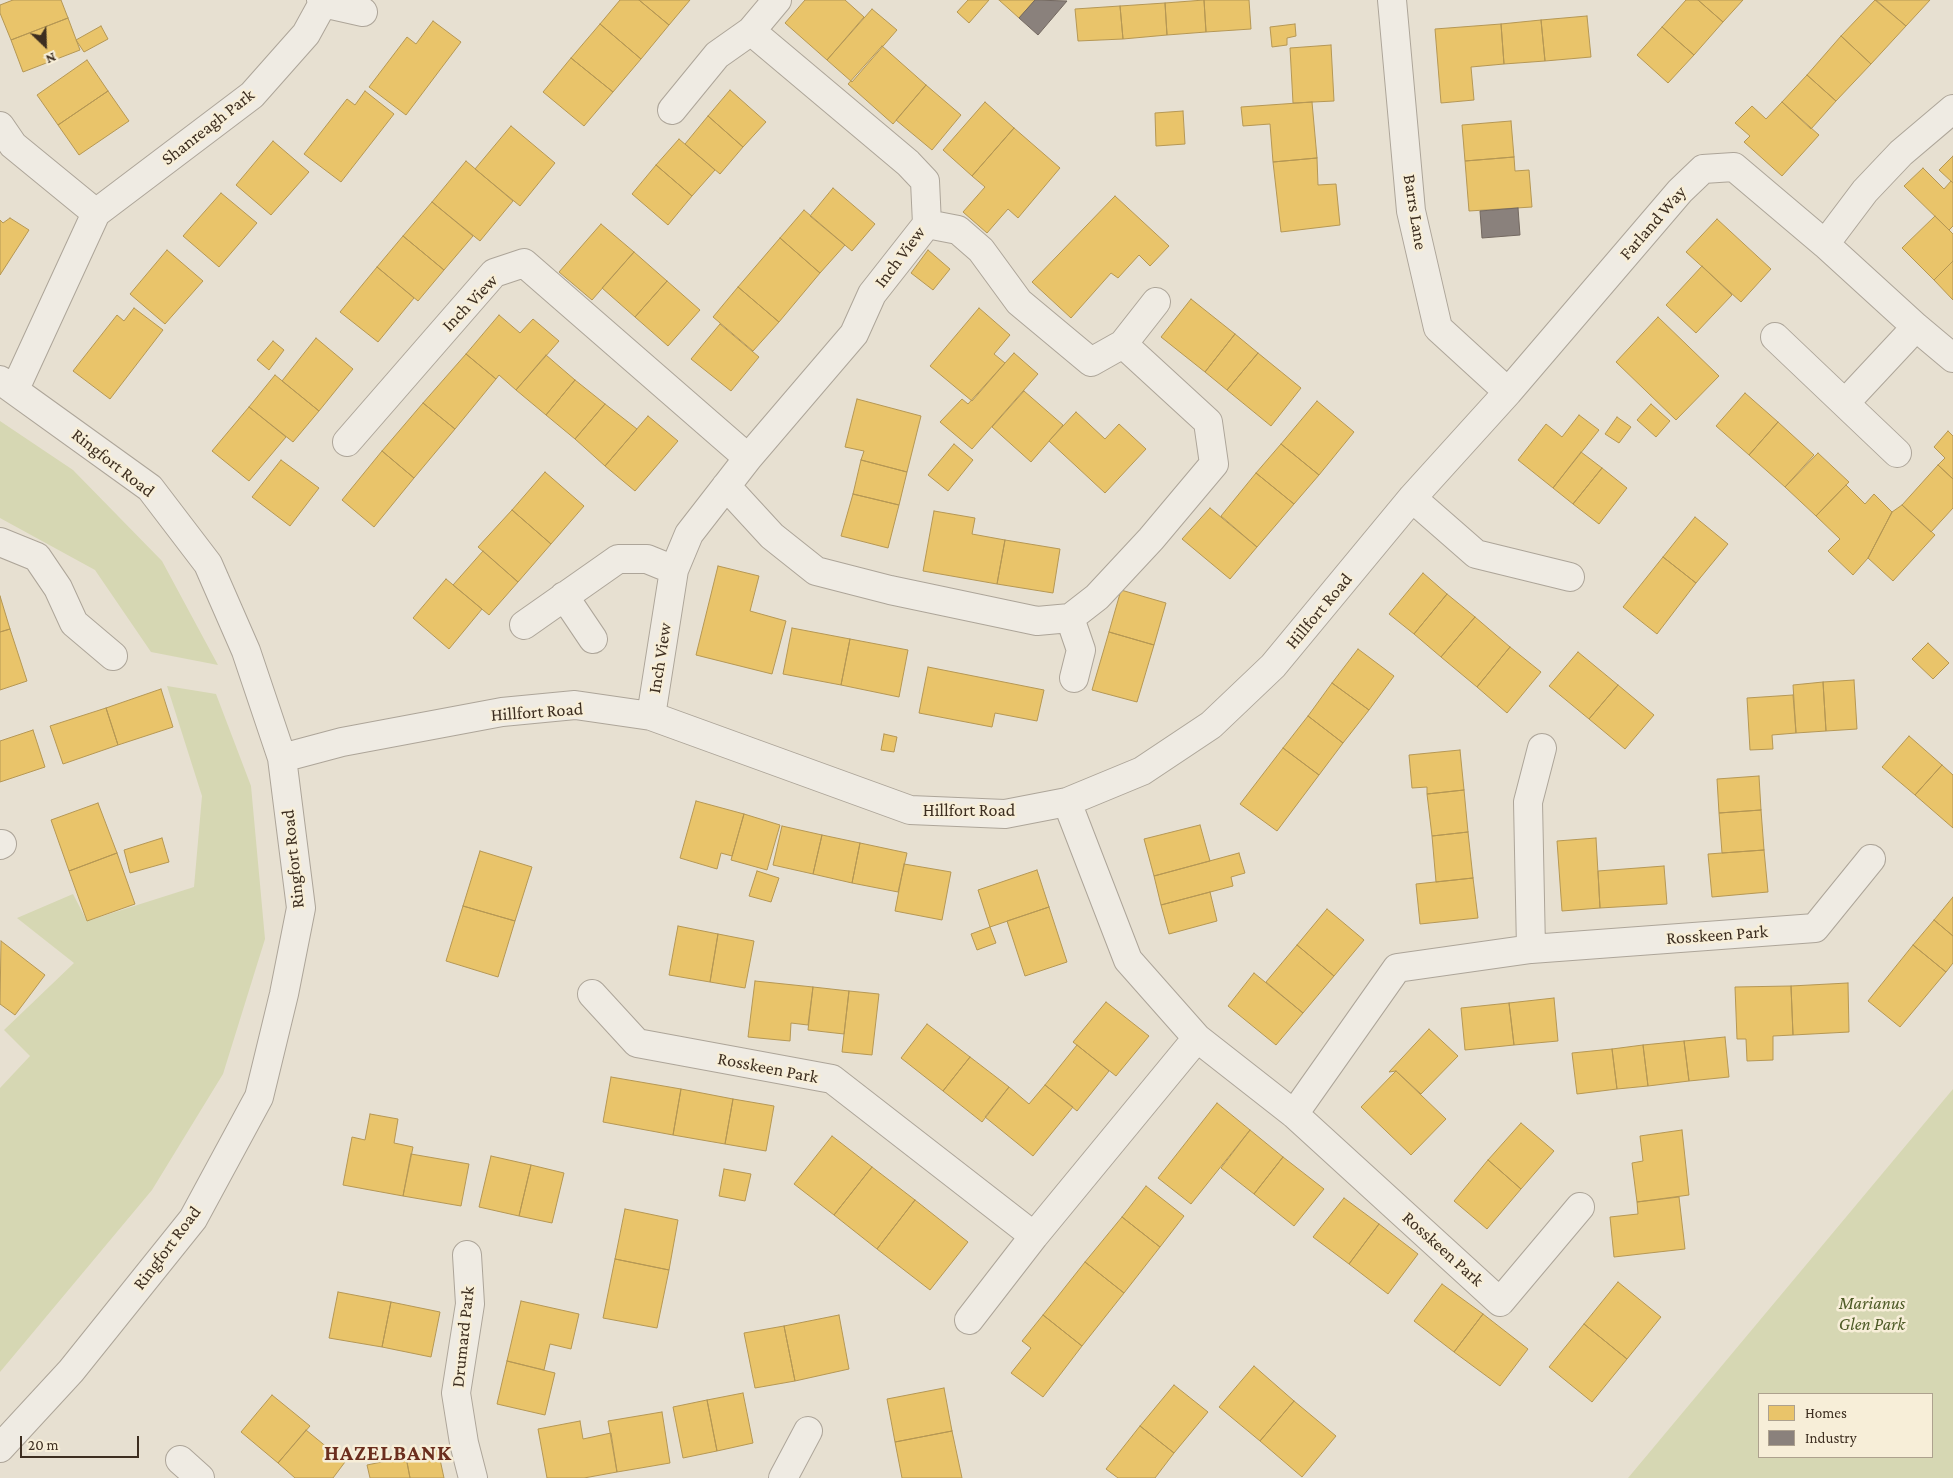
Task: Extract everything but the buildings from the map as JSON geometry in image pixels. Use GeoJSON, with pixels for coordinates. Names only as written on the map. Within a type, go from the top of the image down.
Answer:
{"type":"FeatureCollection","features":[{"type":"Feature","properties":{"kind":"street"},"geometry":{"type":"LineString","coordinates":[[672,110],[717,55],[751,31],[777,0]]}},
{"type":"Feature","properties":{"kind":"street","name":"Barrs Lane"},"geometry":{"type":"LineString","coordinates":[[1392,0],[1411,211],[1438,328],[1508,392]]}},
{"type":"Feature","properties":{"kind":"street","name":"Shanreagh Park"},"geometry":{"type":"LineString","coordinates":[[8,384],[96,213],[252,95],[306,34],[322,1],[363,12]]}},
{"type":"Feature","properties":{"kind":"street","name":"Inch View"},"geometry":{"type":"LineString","coordinates":[[651,716],[674,570],[689,534],[748,458],[854,334],[872,294],[928,224],[925,181],[908,163],[751,31]]}},
{"type":"Feature","properties":{"kind":"street"},"geometry":{"type":"LineString","coordinates":[[1825,244],[1865,191],[1901,153],[1953,109]]}},
{"type":"Feature","properties":{"kind":"street"},"geometry":{"type":"LineString","coordinates":[[0,126],[13,144],[96,213]]}},
{"type":"Feature","properties":{"kind":"street","name":"Farland Way"},"geometry":{"type":"LineString","coordinates":[[1508,392],[1680,191],[1703,170],[1734,167],[1825,244],[1916,328],[1953,358]]}},
{"type":"Feature","properties":{"kind":"street"},"geometry":{"type":"LineString","coordinates":[[928,224],[958,230],[981,250],[1019,302],[1091,362],[1123,344],[1156,302]]}},
{"type":"Feature","properties":{"kind":"street","name":"Inch View"},"geometry":{"type":"LineString","coordinates":[[347,442],[494,273],[524,263],[748,458]]}},
{"type":"Feature","properties":{"kind":"street"},"geometry":{"type":"LineString","coordinates":[[1846,402],[1916,328]]}},
{"type":"Feature","properties":{"kind":"street"},"geometry":{"type":"LineString","coordinates":[[1775,337],[1898,453]]}},
{"type":"Feature","properties":{"kind":"street"},"geometry":{"type":"LineString","coordinates":[[726,486],[772,536],[816,571],[890,590],[1038,620],[1070,618],[1097,597],[1144,547],[1214,464],[1208,422],[1123,344]]}},
{"type":"Feature","properties":{"kind":"street","name":"Ringfort Road"},"geometry":{"type":"LineString","coordinates":[[0,1448],[71,1371],[193,1218],[259,1096],[284,994],[301,908],[282,758],[246,651],[208,564],[150,488],[8,384]]}},
{"type":"Feature","properties":{"kind":"street","name":"Hillfort Road"},"geometry":{"type":"LineString","coordinates":[[282,758],[342,742],[502,712],[575,705],[651,716],[910,810],[1005,814],[1067,802],[1142,771],[1211,726],[1273,666],[1412,498],[1508,392]]}},
{"type":"Feature","properties":{"kind":"street"},"geometry":{"type":"LineString","coordinates":[[1412,498],[1476,554],[1570,577]]}},
{"type":"Feature","properties":{"kind":"street"},"geometry":{"type":"LineString","coordinates":[[0,542],[36,556],[58,588],[74,623],[113,656]]}},
{"type":"Feature","properties":{"kind":"street"},"geometry":{"type":"LineString","coordinates":[[524,625],[618,559],[647,559],[674,570]]}},
{"type":"Feature","properties":{"kind":"street"},"geometry":{"type":"LineString","coordinates":[[564,596],[593,639]]}},
{"type":"Feature","properties":{"kind":"street"},"geometry":{"type":"LineString","coordinates":[[1070,618],[1081,650],[1074,678]]}},
{"type":"Feature","properties":{"kind":"street"},"geometry":{"type":"LineString","coordinates":[[1532,949],[1528,802],[1542,748]]}},
{"type":"Feature","properties":{"kind":"street","name":"Rosskeen Park"},"geometry":{"type":"LineString","coordinates":[[1067,802],[1128,960],[1197,1038],[1294,1114],[1500,1302],[1580,1207]]}},
{"type":"Feature","properties":{"kind":"street","name":"Rosskeen Park"},"geometry":{"type":"LineString","coordinates":[[1294,1114],[1397,968],[1532,949],[1815,928],[1871,859]]}},
{"type":"Feature","properties":{"kind":"street","name":"Rosskeen Park"},"geometry":{"type":"LineString","coordinates":[[592,994],[638,1043],[832,1080],[1034,1236]]}},
{"type":"Feature","properties":{"kind":"street"},"geometry":{"type":"LineString","coordinates":[[969,1320],[1034,1236],[1197,1038]]}},
{"type":"Feature","properties":{"kind":"street","name":"Drumard Park"},"geometry":{"type":"LineString","coordinates":[[467,1255],[470,1304],[456,1393],[464,1443],[473,1478]]}},
{"type":"Feature","properties":{"kind":"street"},"geometry":{"type":"LineString","coordinates":[[783,1478],[808,1431]]}},
{"type":"Feature","properties":{"kind":"green space"},"geometry":{"type":"Polygon","coordinates":[[[0,421],[73,470],[162,561],[218,665],[151,652],[95,570],[0,518],[0,421]]]}},
{"type":"Feature","properties":{"kind":"green space"},"geometry":{"type":"Polygon","coordinates":[[[167,686],[216,694],[251,786],[265,939],[223,1074],[152,1190],[0,1372],[0,1088],[30,1056],[4,1030],[74,963],[17,918],[73,894],[87,921],[194,887],[202,796],[167,686]]]}},
{"type":"Feature","properties":{"kind":"green space","name":"Marianus Glen Park"},"geometry":{"type":"Polygon","coordinates":[[[1953,1089],[1953,1478],[1628,1478],[1953,1089]]]}},
{"type":"Feature","properties":{"kind":"district","name":"HAZELBANK"},"geometry":{"type":"Point","coordinates":[388,1453]}}]}
